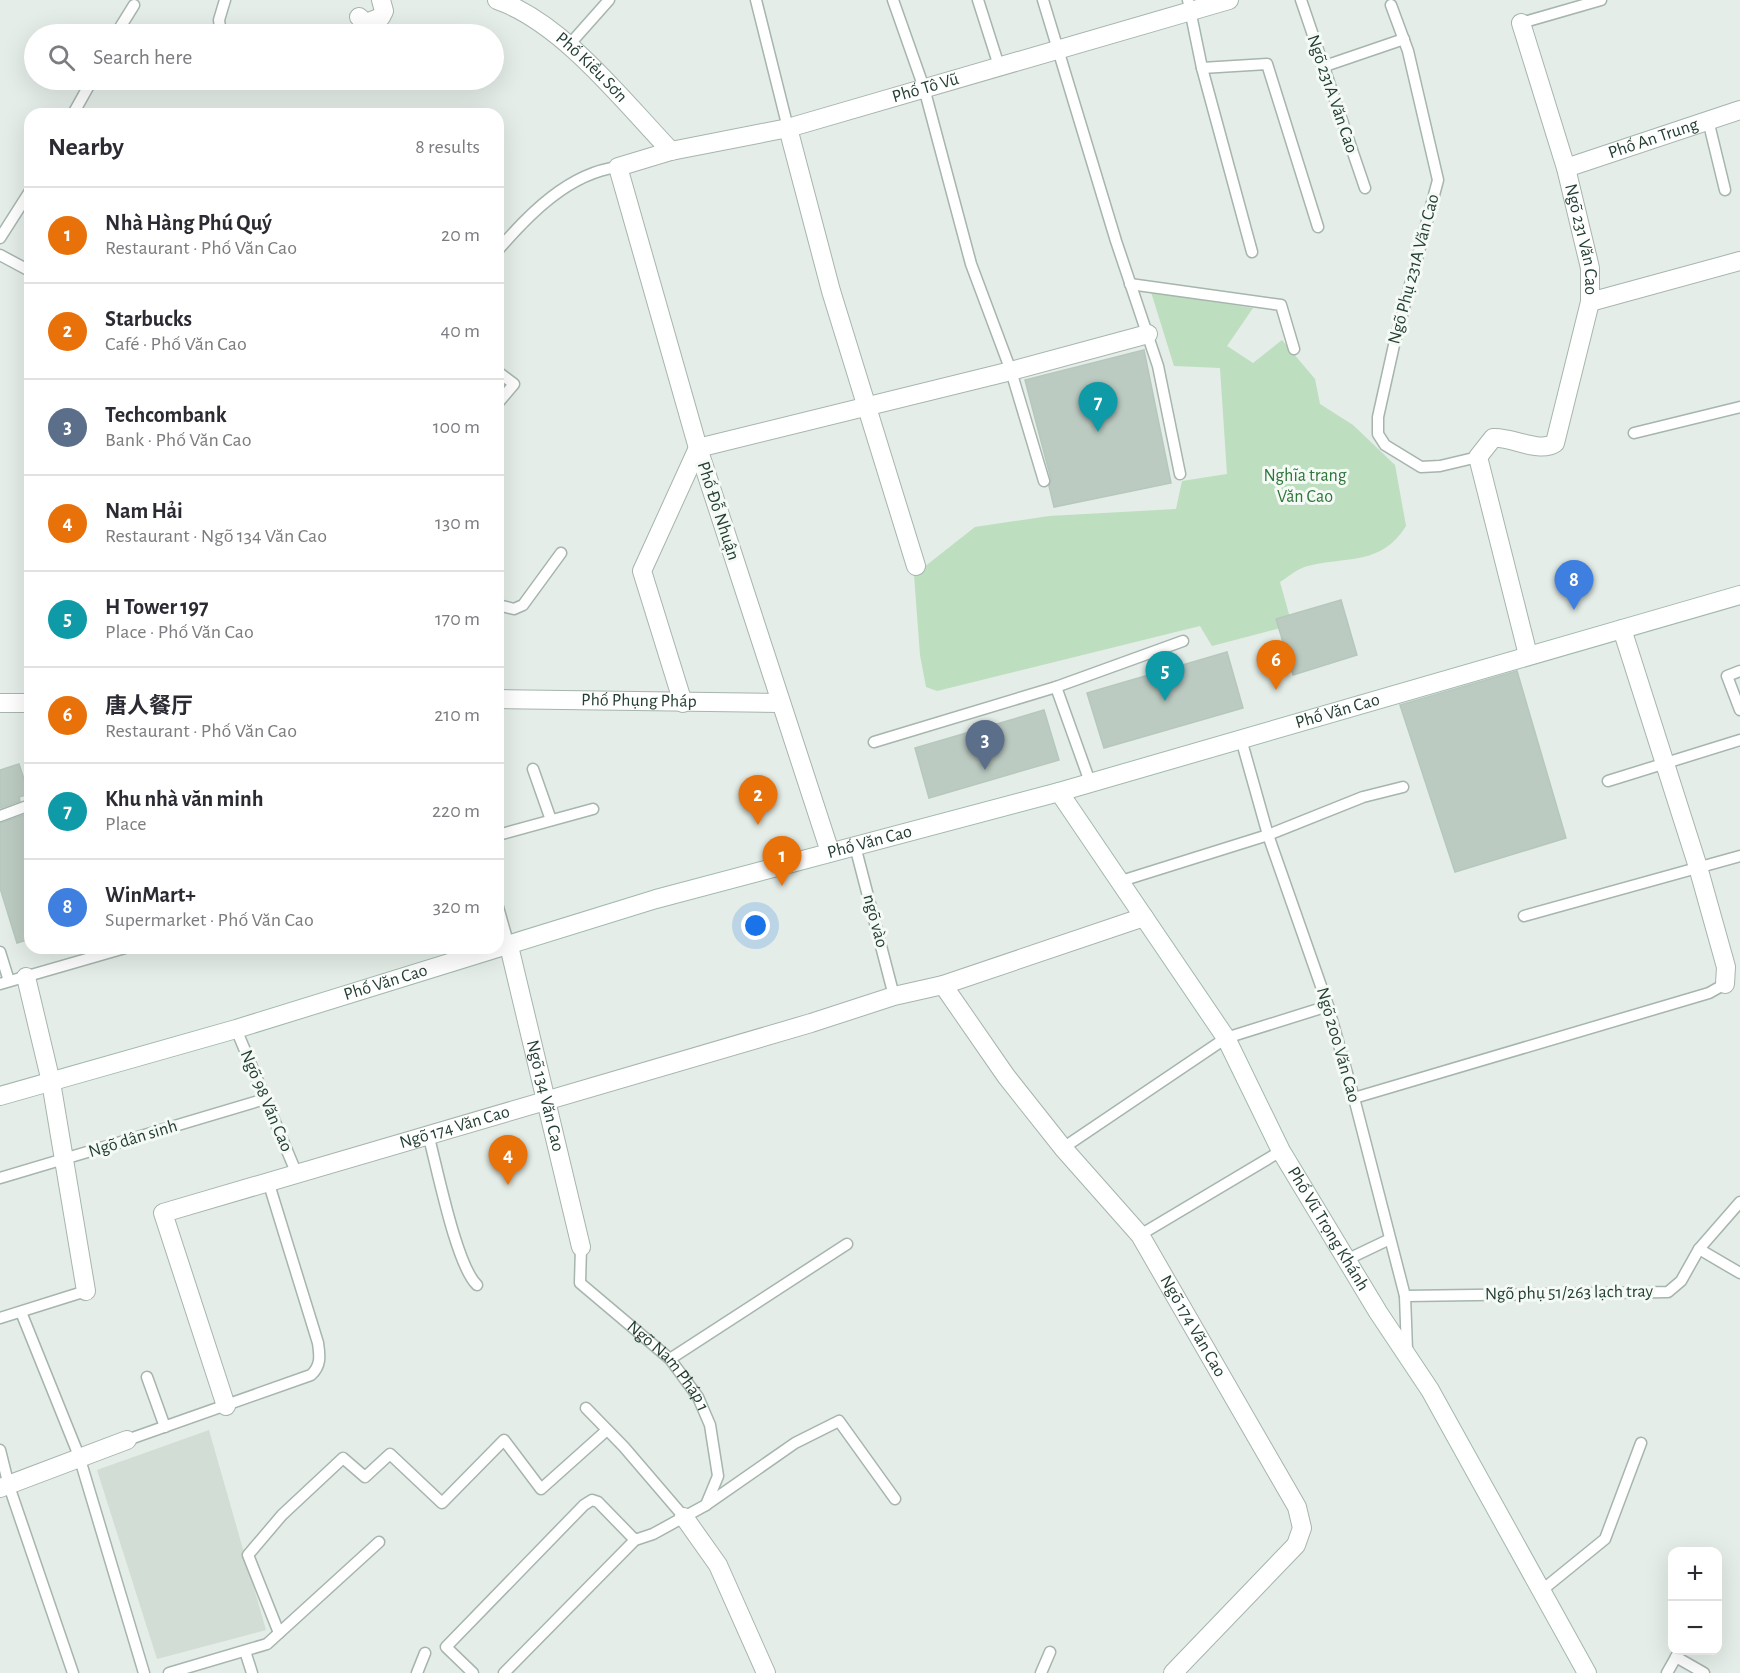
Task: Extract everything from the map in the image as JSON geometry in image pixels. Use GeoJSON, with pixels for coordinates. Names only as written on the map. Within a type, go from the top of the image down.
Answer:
{"type":"FeatureCollection","features":[{"type":"Feature","properties":{"kind":"street"},"geometry":{"type":"LineString","coordinates":[[359,17],[366,23],[381,17],[384,11],[381,0]]}},
{"type":"Feature","properties":{"kind":"street","name":"Phố Kiều Sơn"},"geometry":{"type":"LineString","coordinates":[[497,0],[533,17],[569,45],[671,151]]}},
{"type":"Feature","properties":{"kind":"street","name":"Phố Tô Vũ"},"geometry":{"type":"LineString","coordinates":[[618,167],[671,151],[788,128],[1057,49],[1190,5],[1229,0]]}},
{"type":"Feature","properties":{"kind":"street","name":"Ngõ 231 Văn Cao"},"geometry":{"type":"LineString","coordinates":[[1478,458],[1492,438],[1538,446],[1550,446],[1555,443],[1590,302],[1590,268],[1566,168],[1521,23]]}},
{"type":"Feature","properties":{"kind":"street","name":"Phố An Trung"},"geometry":{"type":"LineString","coordinates":[[1566,168],[1740,110]]}},
{"type":"Feature","properties":{"kind":"street"},"geometry":{"type":"LineString","coordinates":[[788,128],[865,408],[916,566]]}},
{"type":"Feature","properties":{"kind":"street","name":"Phố Đỗ Nhuận"},"geometry":{"type":"LineString","coordinates":[[618,167],[698,448],[830,852]]}},
{"type":"Feature","properties":{"kind":"street"},"geometry":{"type":"LineString","coordinates":[[1590,302],[1740,261]]}},
{"type":"Feature","properties":{"kind":"street"},"geometry":{"type":"LineString","coordinates":[[683,703],[642,572],[698,448],[865,408],[1148,334]]}},
{"type":"Feature","properties":{"kind":"street"},"geometry":{"type":"LineString","coordinates":[[1478,458],[1528,656]]}},
{"type":"Feature","properties":{"kind":"street","name":"Phố Văn Cao"},"geometry":{"type":"LineString","coordinates":[[504,946],[656,899],[1059,792],[1740,595]]}},
{"type":"Feature","properties":{"kind":"street"},"geometry":{"type":"LineString","coordinates":[[1622,629],[1698,867],[1726,966],[1725,984]]}},
{"type":"Feature","properties":{"kind":"street","name":"Phố Phụng Pháp"},"geometry":{"type":"LineString","coordinates":[[504,699],[780,703]]}},
{"type":"Feature","properties":{"kind":"street"},"geometry":{"type":"LineString","coordinates":[[0,703],[24,703]]}},
{"type":"Feature","properties":{"kind":"street","name":"Phố Vũ Trọng Khánh"},"geometry":{"type":"LineString","coordinates":[[1059,792],[1226,1038],[1281,1151],[1346,1260],[1430,1390],[1587,1673]]}},
{"type":"Feature","properties":{"kind":"street","name":"Ngõ 174 Văn Cao"},"geometry":{"type":"LineString","coordinates":[[226,1406],[163,1214],[296,1172],[811,1023],[894,996],[943,985],[1144,917]]}},
{"type":"Feature","properties":{"kind":"street","name":"Ngõ 134 Văn Cao"},"geometry":{"type":"LineString","coordinates":[[508,945],[581,1247]]}},
{"type":"Feature","properties":{"kind":"street","name":"Phố Văn Cao"},"geometry":{"type":"LineString","coordinates":[[0,1096],[236,1029],[479,954]]}},
{"type":"Feature","properties":{"kind":"street"},"geometry":{"type":"LineString","coordinates":[[12,981],[51,1082],[86,1291]]}},
{"type":"Feature","properties":{"kind":"street","name":"Ngõ 174 Văn Cao"},"geometry":{"type":"LineString","coordinates":[[943,985],[1006,1076],[1063,1148],[1140,1235],[1288,1489],[1302,1528],[1296,1545],[1173,1673]]}},
{"type":"Feature","properties":{"kind":"street"},"geometry":{"type":"LineString","coordinates":[[4,1487],[79,1456],[127,1440]]}},
{"type":"Feature","properties":{"kind":"street"},"geometry":{"type":"LineString","coordinates":[[684,1517],[718,1565],[766,1673]]}},
{"type":"Feature","properties":{"kind":"lane"},"geometry":{"type":"LineString","coordinates":[[220,24],[225,0]]}},
{"type":"Feature","properties":{"kind":"lane"},"geometry":{"type":"LineString","coordinates":[[569,45],[609,0]]}},
{"type":"Feature","properties":{"kind":"lane"},"geometry":{"type":"LineString","coordinates":[[756,0],[788,128]]}},
{"type":"Feature","properties":{"kind":"lane"},"geometry":{"type":"LineString","coordinates":[[893,0],[924,88],[971,264],[1011,371],[1044,481]]}},
{"type":"Feature","properties":{"kind":"lane"},"geometry":{"type":"LineString","coordinates":[[978,0],[999,66]]}},
{"type":"Feature","properties":{"kind":"lane"},"geometry":{"type":"LineString","coordinates":[[1043,0],[1130,284],[1148,334],[1164,393],[1180,474]]}},
{"type":"Feature","properties":{"kind":"lane","name":"Ngõ 231A Văn Cao"},"geometry":{"type":"LineString","coordinates":[[1301,0],[1365,188]]}},
{"type":"Feature","properties":{"kind":"lane"},"geometry":{"type":"LineString","coordinates":[[1521,23],[1601,0]]}},
{"type":"Feature","properties":{"kind":"lane"},"geometry":{"type":"LineString","coordinates":[[122,24],[134,4]]}},
{"type":"Feature","properties":{"kind":"lane"},"geometry":{"type":"LineString","coordinates":[[1190,5],[1202,68],[1252,252]]}},
{"type":"Feature","properties":{"kind":"lane","name":"Ngõ Phụ 231A Văn Cao"},"geometry":{"type":"LineString","coordinates":[[1391,5],[1404,39],[1438,180],[1394,345],[1377,430],[1385,445],[1421,467],[1440,466],[1478,458]]}},
{"type":"Feature","properties":{"kind":"lane"},"geometry":{"type":"LineString","coordinates":[[1322,67],[1404,39]]}},
{"type":"Feature","properties":{"kind":"lane"},"geometry":{"type":"LineString","coordinates":[[1202,68],[1267,64],[1318,227]]}},
{"type":"Feature","properties":{"kind":"lane"},"geometry":{"type":"LineString","coordinates":[[76,108],[86,90]]}},
{"type":"Feature","properties":{"kind":"lane"},"geometry":{"type":"LineString","coordinates":[[1708,120],[1725,190]]}},
{"type":"Feature","properties":{"kind":"lane"},"geometry":{"type":"LineString","coordinates":[[504,244],[548,200],[588,174],[618,167]]}},
{"type":"Feature","properties":{"kind":"lane"},"geometry":{"type":"LineString","coordinates":[[0,238],[24,200]]}},
{"type":"Feature","properties":{"kind":"lane"},"geometry":{"type":"LineString","coordinates":[[0,255],[24,268]]}},
{"type":"Feature","properties":{"kind":"lane"},"geometry":{"type":"LineString","coordinates":[[1130,284],[1281,305],[1294,349]]}},
{"type":"Feature","properties":{"kind":"lane"},"geometry":{"type":"LineString","coordinates":[[504,377],[513,384],[504,395]]}},
{"type":"Feature","properties":{"kind":"lane"},"geometry":{"type":"LineString","coordinates":[[1634,433],[1740,407]]}},
{"type":"Feature","properties":{"kind":"lane"},"geometry":{"type":"LineString","coordinates":[[504,606],[514,609],[523,605],[561,553]]}},
{"type":"Feature","properties":{"kind":"lane"},"geometry":{"type":"LineString","coordinates":[[874,742],[1056,687],[1183,641]]}},
{"type":"Feature","properties":{"kind":"lane"},"geometry":{"type":"LineString","coordinates":[[1740,671],[1726,676],[1740,710]]}},
{"type":"Feature","properties":{"kind":"lane"},"geometry":{"type":"LineString","coordinates":[[1056,687],[1090,782]]}},
{"type":"Feature","properties":{"kind":"lane","name":"Ngõ 200 Văn Cao"},"geometry":{"type":"LineString","coordinates":[[1241,739],[1268,835],[1328,1006],[1354,1098],[1405,1296],[1407,1357]]}},
{"type":"Feature","properties":{"kind":"lane"},"geometry":{"type":"LineString","coordinates":[[1608,781],[1740,740]]}},
{"type":"Feature","properties":{"kind":"lane"},"geometry":{"type":"LineString","coordinates":[[533,769],[551,820]]}},
{"type":"Feature","properties":{"kind":"lane"},"geometry":{"type":"LineString","coordinates":[[1118,882],[1268,835],[1363,797],[1403,787]]}},
{"type":"Feature","properties":{"kind":"lane"},"geometry":{"type":"LineString","coordinates":[[0,816],[24,808]]}},
{"type":"Feature","properties":{"kind":"lane"},"geometry":{"type":"LineString","coordinates":[[504,833],[593,809]]}},
{"type":"Feature","properties":{"kind":"lane","name":"ngõ vào"},"geometry":{"type":"LineString","coordinates":[[855,846],[894,996]]}},
{"type":"Feature","properties":{"kind":"lane"},"geometry":{"type":"LineString","coordinates":[[1524,916],[1740,856]]}},
{"type":"Feature","properties":{"kind":"lane"},"geometry":{"type":"LineString","coordinates":[[504,930],[508,945]]}},
{"type":"Feature","properties":{"kind":"lane"},"geometry":{"type":"LineString","coordinates":[[0,952],[12,981],[87,954]]}},
{"type":"Feature","properties":{"kind":"lane"},"geometry":{"type":"LineString","coordinates":[[1354,1098],[1709,993],[1725,984]]}},
{"type":"Feature","properties":{"kind":"lane"},"geometry":{"type":"LineString","coordinates":[[1063,1148],[1226,1038],[1328,1006]]}},
{"type":"Feature","properties":{"kind":"lane","name":"Ngõ 98 Văn Cao"},"geometry":{"type":"LineString","coordinates":[[236,1029],[296,1172]]}},
{"type":"Feature","properties":{"kind":"lane","name":"Ngõ dân sinh"},"geometry":{"type":"LineString","coordinates":[[0,1178],[265,1099]]}},
{"type":"Feature","properties":{"kind":"lane"},"geometry":{"type":"LineString","coordinates":[[428,1134],[461,1252],[472,1280],[477,1285]]}},
{"type":"Feature","properties":{"kind":"lane"},"geometry":{"type":"LineString","coordinates":[[1140,1235],[1281,1151]]}},
{"type":"Feature","properties":{"kind":"lane"},"geometry":{"type":"LineString","coordinates":[[127,1440],[311,1375],[317,1370],[318,1343],[268,1181]]}},
{"type":"Feature","properties":{"kind":"lane"},"geometry":{"type":"LineString","coordinates":[[1740,1202],[1699,1249],[1740,1273]]}},
{"type":"Feature","properties":{"kind":"lane"},"geometry":{"type":"LineString","coordinates":[[1346,1260],[1390,1239]]}},
{"type":"Feature","properties":{"kind":"lane"},"geometry":{"type":"LineString","coordinates":[[670,1359],[847,1244]]}},
{"type":"Feature","properties":{"kind":"lane","name":"Ngõ Nam Pháp 1"},"geometry":{"type":"LineString","coordinates":[[581,1247],[580,1283],[670,1359],[698,1396],[710,1425],[718,1476],[706,1505]]}},
{"type":"Feature","properties":{"kind":"lane","name":"Ngõ phụ 51/263 lạch tray"},"geometry":{"type":"LineString","coordinates":[[1405,1296],[1668,1292],[1681,1281],[1699,1249]]}},
{"type":"Feature","properties":{"kind":"lane"},"geometry":{"type":"LineString","coordinates":[[0,1318],[86,1291]]}},
{"type":"Feature","properties":{"kind":"lane"},"geometry":{"type":"LineString","coordinates":[[21,1312],[79,1456],[144,1673]]}},
{"type":"Feature","properties":{"kind":"lane"},"geometry":{"type":"LineString","coordinates":[[147,1377],[165,1427]]}},
{"type":"Feature","properties":{"kind":"lane"},"geometry":{"type":"LineString","coordinates":[[586,1408],[684,1517]]}},
{"type":"Feature","properties":{"kind":"lane"},"geometry":{"type":"LineString","coordinates":[[504,1673],[635,1540],[653,1534],[706,1505],[795,1443],[839,1421],[895,1499]]}},
{"type":"Feature","properties":{"kind":"lane"},"geometry":{"type":"LineString","coordinates":[[279,1633],[248,1555],[282,1515],[343,1458],[365,1477],[390,1454],[442,1503],[504,1440],[541,1489],[607,1430]]}},
{"type":"Feature","properties":{"kind":"lane"},"geometry":{"type":"LineString","coordinates":[[1541,1591],[1605,1539],[1641,1443]]}},
{"type":"Feature","properties":{"kind":"lane"},"geometry":{"type":"LineString","coordinates":[[0,1450],[4,1487],[73,1673]]}},
{"type":"Feature","properties":{"kind":"lane"},"geometry":{"type":"LineString","coordinates":[[473,1673],[446,1647],[584,1505],[592,1500],[598,1502],[635,1540]]}},
{"type":"Feature","properties":{"kind":"lane"},"geometry":{"type":"LineString","coordinates":[[169,1673],[267,1644],[379,1542]]}},
{"type":"Feature","properties":{"kind":"lane"},"geometry":{"type":"LineString","coordinates":[[245,1651],[252,1673]]}},
{"type":"Feature","properties":{"kind":"lane"},"geometry":{"type":"LineString","coordinates":[[1041,1673],[1050,1652]]}},
{"type":"Feature","properties":{"kind":"lane"},"geometry":{"type":"LineString","coordinates":[[417,1673],[425,1653]]}},
{"type":"Feature","properties":{"kind":"lane"},"geometry":{"type":"LineString","coordinates":[[1667,1673],[1677,1655]]}},
{"type":"Feature","properties":{"kind":"lane"},"geometry":{"type":"LineString","coordinates":[[1679,1655],[1704,1673]]}},
{"type":"Feature","properties":{"kind":"shaded area"},"geometry":{"type":"Polygon","coordinates":[[[209,1430],[266,1630],[157,1659],[97,1470],[209,1430]]]}},
{"type":"Feature","properties":{"kind":"green space","name":"Nghĩa trang Văn Cao"},"geometry":{"type":"Polygon","coordinates":[[[1151,292],[1253,308],[1227,346],[1253,363],[1282,340],[1315,379],[1320,404],[1353,425],[1395,465],[1406,526],[1386,548],[1374,554],[1304,567],[1280,582],[1292,625],[1212,646],[1200,626],[937,691],[926,687],[920,655],[914,575],[975,527],[1049,516],[1176,509],[1182,481],[1227,474],[1220,368],[1174,366],[1151,292]]]}},
{"type":"Feature","properties":{"kind":"building"},"geometry":{"type":"Polygon","coordinates":[[[1144,350],[1171,483],[1054,507],[1049,486],[1051,479],[1025,380],[1144,350]]]}},
{"type":"Feature","properties":{"kind":"building"},"geometry":{"type":"Polygon","coordinates":[[[1341,600],[1357,655],[1293,675],[1276,619],[1341,600]]]}},
{"type":"Feature","properties":{"kind":"building"},"geometry":{"type":"Polygon","coordinates":[[[1227,652],[1243,708],[1104,748],[1087,693],[1227,652]]]}},
{"type":"Feature","properties":{"kind":"building"},"geometry":{"type":"Polygon","coordinates":[[[1517,671],[1566,838],[1455,872],[1400,705],[1517,671]]]}},
{"type":"Feature","properties":{"kind":"building"},"geometry":{"type":"Polygon","coordinates":[[[1044,710],[1059,760],[929,798],[915,748],[1044,710]]]}},
{"type":"Feature","properties":{"kind":"building"},"geometry":{"type":"Polygon","coordinates":[[[19,764],[24,779],[24,796],[19,797],[20,801],[0,808],[0,770],[19,764]]]}},
{"type":"Feature","properties":{"kind":"building"},"geometry":{"type":"Polygon","coordinates":[[[24,815],[24,941],[17,943],[0,888],[0,823],[24,815]]]}},
{"type":"Feature","properties":{"kind":"place","name":"Khu nhà văn minh"},"geometry":{"type":"Point","coordinates":[1098,432]}},
{"type":"Feature","properties":{"kind":"place","name":"WinMart+"},"geometry":{"type":"Point","coordinates":[1574,610]}},
{"type":"Feature","properties":{"kind":"place","name":"唐人餐厅"},"geometry":{"type":"Point","coordinates":[1276,690]}},
{"type":"Feature","properties":{"kind":"place","name":"H Tower 197"},"geometry":{"type":"Point","coordinates":[1165,701]}},
{"type":"Feature","properties":{"kind":"place","name":"Techcombank"},"geometry":{"type":"Point","coordinates":[985,770]}},
{"type":"Feature","properties":{"kind":"place","name":"Starbucks"},"geometry":{"type":"Point","coordinates":[758,825]}},
{"type":"Feature","properties":{"kind":"place","name":"Nhà Hàng Phú Quý"},"geometry":{"type":"Point","coordinates":[782,886]}},
{"type":"Feature","properties":{"kind":"place","name":"Nam Hải"},"geometry":{"type":"Point","coordinates":[508,1185]}}]}
